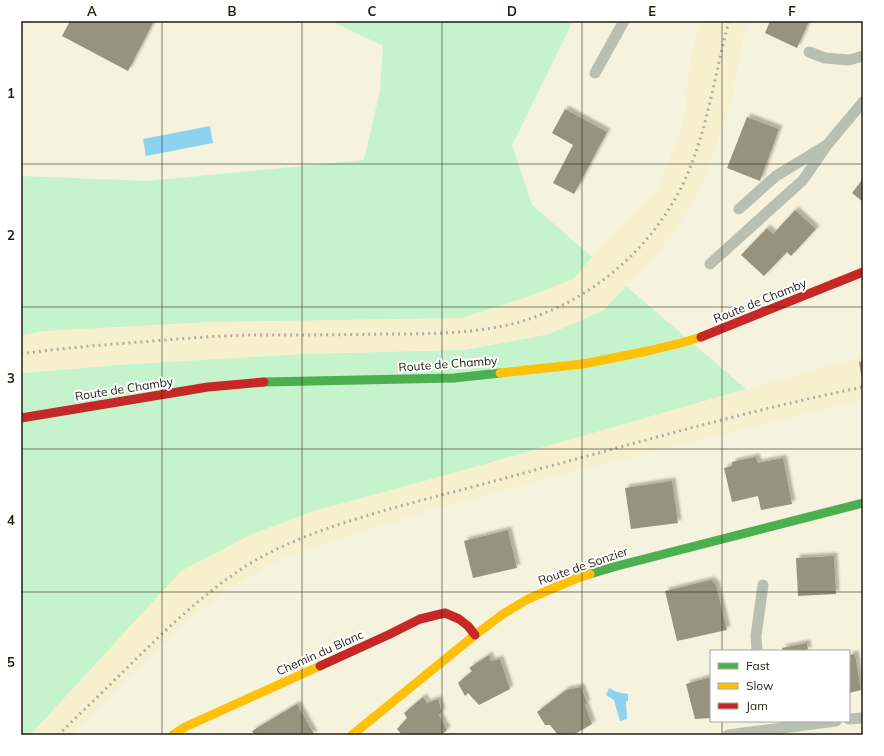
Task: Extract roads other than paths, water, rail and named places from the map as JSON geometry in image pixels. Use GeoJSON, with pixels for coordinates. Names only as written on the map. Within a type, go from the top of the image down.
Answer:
{"type":"FeatureCollection","features":[{"type":"Feature","properties":{"kind":"street","name":"Route de Chamby"},"geometry":{"type":"LineString","coordinates":[[21,418],[208,387],[271,381],[454,378],[583,364],[648,351],[709,334],[863,272]]}},
{"type":"Feature","properties":{"kind":"street","name":"Route de Sonzier"},"geometry":{"type":"LineString","coordinates":[[352,735],[475,635],[503,614],[528,599],[576,579],[617,566],[863,503]]}},
{"type":"Feature","properties":{"kind":"street","name":"Chemin du Blanc"},"geometry":{"type":"LineString","coordinates":[[173,735],[185,727],[420,619],[445,613],[459,619],[468,626],[475,635]]}},
{"type":"Feature","properties":{"kind":"lane"},"geometry":{"type":"LineString","coordinates":[[595,73],[624,21]]}},
{"type":"Feature","properties":{"kind":"lane"},"geometry":{"type":"LineString","coordinates":[[809,52],[825,58],[849,60],[863,56]]}},
{"type":"Feature","properties":{"kind":"lane"},"geometry":{"type":"LineString","coordinates":[[710,264],[803,180],[827,145],[863,102]]}},
{"type":"Feature","properties":{"kind":"lane"},"geometry":{"type":"LineString","coordinates":[[739,209],[776,176],[827,145]]}},
{"type":"Feature","properties":{"kind":"lane"},"geometry":{"type":"LineString","coordinates":[[757,650],[756,636],[763,585]]}},
{"type":"Feature","properties":{"kind":"lane"},"geometry":{"type":"LineString","coordinates":[[850,719],[863,718]]}},
{"type":"Feature","properties":{"kind":"lane"},"geometry":{"type":"LineString","coordinates":[[728,735],[760,726],[821,722]]}},
{"type":"Feature","properties":{"kind":"water"},"geometry":{"type":"Polygon","coordinates":[[[210,126],[213,143],[146,156],[143,139],[210,126]]]}},
{"type":"Feature","properties":{"kind":"water"},"geometry":{"type":"Polygon","coordinates":[[[609,688],[617,692],[628,694],[628,701],[626,701],[627,719],[620,721],[614,700],[606,695],[609,688]]]}},
{"type":"Feature","properties":{"kind":"railway"},"geometry":{"type":"LineString","coordinates":[[21,354],[51,350],[222,336],[450,333],[500,327],[516,323],[567,303],[612,273],[633,254],[651,234],[667,212],[681,188],[690,168],[704,127],[729,21]]}},
{"type":"Feature","properties":{"kind":"railway"},"geometry":{"type":"LineString","coordinates":[[58,735],[191,607],[249,564],[285,545],[323,530],[400,506],[731,418],[819,396],[863,387]]}}]}
